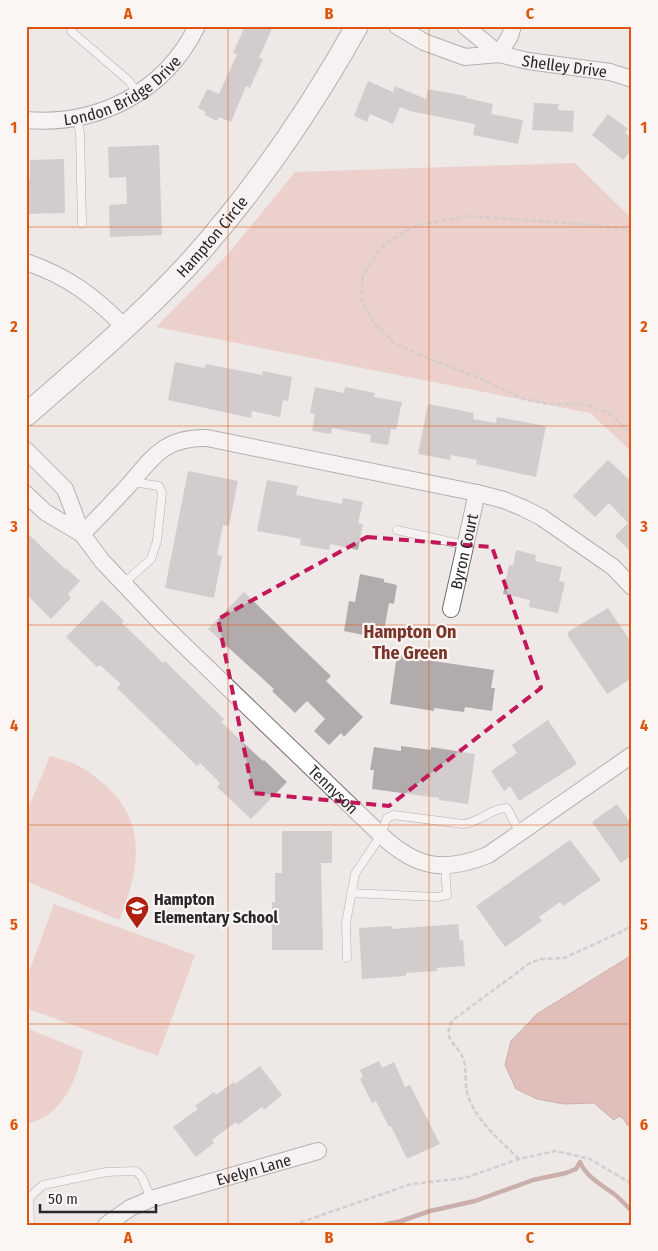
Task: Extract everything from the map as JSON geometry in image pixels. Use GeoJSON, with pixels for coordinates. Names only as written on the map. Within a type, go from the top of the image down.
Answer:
{"type":"FeatureCollection","features":[{"type":"Feature","properties":{"kind":"street","name":"London Bridge Drive"},"geometry":{"type":"LineString","coordinates":[[26,120],[50,121],[77,118],[111,108],[138,94],[160,76],[178,57],[191,39],[197,26]]}},
{"type":"Feature","properties":{"kind":"street","name":"Hampton Circle"},"geometry":{"type":"LineString","coordinates":[[26,415],[126,328],[186,266],[254,186],[292,133],[322,88],[357,26]]}},
{"type":"Feature","properties":{"kind":"street","name":"Shelley Drive"},"geometry":{"type":"LineString","coordinates":[[397,26],[424,42],[466,57],[499,54],[528,61],[610,72],[632,79]]}},
{"type":"Feature","properties":{"kind":"street","name":"Shelley Drive"},"geometry":{"type":"LineString","coordinates":[[465,26],[499,54]]}},
{"type":"Feature","properties":{"kind":"street"},"geometry":{"type":"LineString","coordinates":[[499,54],[510,36],[513,26]]}},
{"type":"Feature","properties":{"kind":"street"},"geometry":{"type":"LineString","coordinates":[[26,262],[46,268],[89,294],[126,328]]}},
{"type":"Feature","properties":{"kind":"street"},"geometry":{"type":"LineString","coordinates":[[82,534],[131,482],[154,454],[181,440],[201,438],[504,500],[541,517],[613,567],[632,586]]}},
{"type":"Feature","properties":{"kind":"street","name":"Tennyson"},"geometry":{"type":"LineString","coordinates":[[26,450],[65,489],[82,534],[102,561],[123,584],[396,850],[406,856],[432,865],[445,866],[463,864],[488,855],[632,755]]}},
{"type":"Feature","properties":{"kind":"street","name":"Byron Court"},"geometry":{"type":"LineString","coordinates":[[451,609],[477,493]]}},
{"type":"Feature","properties":{"kind":"street","name":"Tennyson"},"geometry":{"type":"LineString","coordinates":[[26,494],[45,512],[82,534]]}},
{"type":"Feature","properties":{"kind":"street","name":"Evelyn Lane"},"geometry":{"type":"LineString","coordinates":[[106,1225],[130,1208],[151,1199],[318,1151]]}},
{"type":"Feature","properties":{"kind":"lane"},"geometry":{"type":"LineString","coordinates":[[70,26],[72,32],[129,80],[138,94]]}},
{"type":"Feature","properties":{"kind":"lane"},"geometry":{"type":"LineString","coordinates":[[77,118],[80,133],[82,224]]}},
{"type":"Feature","properties":{"kind":"lane"},"geometry":{"type":"LineString","coordinates":[[123,584],[151,559],[157,540],[162,493],[159,486],[131,482]]}},
{"type":"Feature","properties":{"kind":"lane"},"geometry":{"type":"LineString","coordinates":[[397,530],[466,544]]}},
{"type":"Feature","properties":{"kind":"lane"},"geometry":{"type":"LineString","coordinates":[[347,958],[346,923],[355,874],[381,835],[387,818],[394,815],[463,824],[471,823],[500,808],[507,808],[520,832]]}},
{"type":"Feature","properties":{"kind":"lane"},"geometry":{"type":"LineString","coordinates":[[351,894],[437,897],[446,895],[445,866]]}},
{"type":"Feature","properties":{"kind":"lane"},"geometry":{"type":"LineString","coordinates":[[30,1225],[29,1199],[43,1185],[58,1181],[106,1172],[136,1171],[142,1177],[151,1199]]}},
{"type":"Feature","properties":{"kind":"path"},"geometry":{"type":"LineString","coordinates":[[632,233],[625,229],[581,224],[469,216],[418,225],[387,242],[372,259],[364,276],[361,298],[372,321],[394,343],[429,359],[469,373],[524,399],[548,404],[584,404],[609,413],[632,434]]}},
{"type":"Feature","properties":{"kind":"path"},"geometry":{"type":"LineString","coordinates":[[519,1159],[479,1118],[468,1095],[463,1060],[448,1037],[448,1029],[453,1020],[530,963],[542,959],[564,958],[632,925]]}},
{"type":"Feature","properties":{"kind":"path"},"geometry":{"type":"LineString","coordinates":[[293,1225],[411,1184],[465,1178],[519,1159],[556,1151],[576,1154],[590,1159],[632,1184]]}},
{"type":"Feature","properties":{"kind":"highlighted area"},"geometry":{"type":"Polygon","coordinates":[[[367,537],[492,547],[541,688],[389,806],[253,793],[218,619],[367,537]]]}},
{"type":"Feature","properties":{"kind":"shaded area"},"geometry":{"type":"Polygon","coordinates":[[[575,163],[632,219],[632,452],[590,413],[156,327],[228,254],[295,172],[575,163]]]}},
{"type":"Feature","properties":{"kind":"shaded area"},"geometry":{"type":"Polygon","coordinates":[[[50,756],[73,763],[90,773],[118,799],[128,815],[134,831],[136,848],[135,866],[126,902],[119,920],[26,881],[26,814],[50,756]]]}},
{"type":"Feature","properties":{"kind":"shaded area"},"geometry":{"type":"Polygon","coordinates":[[[54,904],[195,955],[158,1056],[26,1008],[26,980],[54,904]]]}},
{"type":"Feature","properties":{"kind":"shaded area"},"geometry":{"type":"Polygon","coordinates":[[[632,955],[632,1120],[630,1125],[627,1125],[624,1119],[619,1116],[614,1120],[594,1103],[564,1104],[537,1099],[516,1089],[505,1065],[511,1041],[537,1014],[632,955]]]}},
{"type":"Feature","properties":{"kind":"shaded area"},"geometry":{"type":"Polygon","coordinates":[[[26,1028],[83,1051],[71,1086],[58,1106],[49,1114],[26,1124],[26,1028]]]}},
{"type":"Feature","properties":{"kind":"building"},"geometry":{"type":"Polygon","coordinates":[[[245,26],[273,26],[259,58],[263,59],[250,88],[246,86],[231,122],[219,117],[217,121],[205,115],[206,112],[198,108],[207,89],[219,94],[237,54],[233,53],[245,26]]]}},
{"type":"Feature","properties":{"kind":"building"},"geometry":{"type":"Polygon","coordinates":[[[368,81],[393,92],[395,86],[426,99],[428,89],[466,96],[466,98],[493,104],[491,114],[523,120],[518,144],[473,135],[475,124],[410,111],[400,107],[393,124],[370,114],[367,122],[354,116],[368,81]]]}},
{"type":"Feature","properties":{"kind":"building"},"geometry":{"type":"Polygon","coordinates":[[[534,103],[559,104],[558,110],[574,111],[573,132],[532,130],[534,103]]]}},
{"type":"Feature","properties":{"kind":"building"},"geometry":{"type":"Polygon","coordinates":[[[608,114],[628,129],[625,133],[632,138],[632,149],[623,160],[592,135],[608,114]]]}},
{"type":"Feature","properties":{"kind":"building"},"geometry":{"type":"Polygon","coordinates":[[[159,145],[162,235],[110,237],[109,205],[127,204],[126,177],[109,178],[108,147],[159,145]]]}},
{"type":"Feature","properties":{"kind":"building"},"geometry":{"type":"Polygon","coordinates":[[[64,159],[65,213],[26,214],[26,179],[30,179],[30,160],[64,159]]]}},
{"type":"Feature","properties":{"kind":"building"},"geometry":{"type":"Polygon","coordinates":[[[175,362],[205,368],[206,364],[262,375],[263,371],[292,377],[288,401],[283,400],[280,417],[252,411],[251,418],[168,400],[175,362]]]}},
{"type":"Feature","properties":{"kind":"building"},"geometry":{"type":"Polygon","coordinates":[[[315,387],[344,393],[345,387],[375,393],[374,397],[402,402],[396,430],[391,429],[388,445],[370,442],[371,435],[332,428],[331,434],[312,431],[315,414],[310,413],[315,387]]]}},
{"type":"Feature","properties":{"kind":"building"},"geometry":{"type":"Polygon","coordinates":[[[428,404],[474,413],[473,419],[496,423],[497,417],[546,426],[536,477],[476,464],[477,460],[451,455],[450,460],[418,454],[428,404]]]}},
{"type":"Feature","properties":{"kind":"building"},"geometry":{"type":"Polygon","coordinates":[[[608,460],[632,482],[632,553],[615,536],[628,523],[609,503],[595,517],[573,496],[608,460]]]}},
{"type":"Feature","properties":{"kind":"building"},"geometry":{"type":"Polygon","coordinates":[[[188,471],[238,481],[229,526],[223,525],[217,555],[222,556],[214,598],[165,588],[188,471]]]}},
{"type":"Feature","properties":{"kind":"building"},"geometry":{"type":"Polygon","coordinates":[[[267,480],[298,486],[296,495],[342,504],[343,498],[363,502],[358,523],[363,524],[358,550],[330,544],[329,550],[300,545],[301,539],[257,531],[267,480]]]}},
{"type":"Feature","properties":{"kind":"building"},"geometry":{"type":"Polygon","coordinates":[[[26,532],[80,581],[68,594],[71,598],[51,619],[26,594],[26,532]]]}},
{"type":"Feature","properties":{"kind":"building"},"geometry":{"type":"Polygon","coordinates":[[[516,550],[536,555],[535,561],[562,567],[559,581],[565,582],[558,613],[529,607],[530,600],[503,594],[509,565],[513,566],[516,550]]]}},
{"type":"Feature","properties":{"kind":"building"},"geometry":{"type":"Polygon","coordinates":[[[360,574],[384,579],[384,582],[397,585],[394,604],[389,603],[384,631],[370,629],[369,636],[344,631],[349,601],[355,602],[360,574]]]}},
{"type":"Feature","properties":{"kind":"building"},"geometry":{"type":"Polygon","coordinates":[[[244,592],[331,676],[326,681],[363,717],[344,737],[341,733],[329,745],[314,731],[325,719],[307,701],[295,713],[272,691],[274,689],[208,629],[244,592]]]}},
{"type":"Feature","properties":{"kind":"building"},"geometry":{"type":"Polygon","coordinates":[[[102,600],[124,621],[122,623],[163,663],[165,661],[224,719],[221,722],[287,782],[251,819],[217,787],[220,783],[200,763],[197,766],[117,688],[121,684],[100,665],[97,667],[66,637],[102,600]]]}},
{"type":"Feature","properties":{"kind":"building"},"geometry":{"type":"Polygon","coordinates":[[[608,608],[632,643],[632,678],[607,694],[568,636],[568,632],[608,608]]]}},
{"type":"Feature","properties":{"kind":"building"},"geometry":{"type":"Polygon","coordinates":[[[397,654],[494,670],[491,688],[495,688],[492,711],[465,707],[464,712],[434,708],[434,711],[390,704],[397,654]]]}},
{"type":"Feature","properties":{"kind":"building"},"geometry":{"type":"Polygon","coordinates":[[[548,720],[577,764],[519,801],[510,786],[504,791],[491,771],[517,753],[512,745],[548,720]]]}},
{"type":"Feature","properties":{"kind":"building"},"geometry":{"type":"Polygon","coordinates":[[[401,746],[431,750],[431,747],[475,754],[468,804],[372,789],[374,770],[370,770],[374,747],[401,751],[401,746]]]}},
{"type":"Feature","properties":{"kind":"building"},"geometry":{"type":"Polygon","coordinates":[[[617,804],[632,825],[632,855],[621,863],[592,822],[617,804]]]}},
{"type":"Feature","properties":{"kind":"building"},"geometry":{"type":"Polygon","coordinates":[[[282,831],[332,831],[332,863],[321,863],[323,950],[272,950],[272,902],[275,902],[275,873],[282,873],[282,831]]]}},
{"type":"Feature","properties":{"kind":"building"},"geometry":{"type":"Polygon","coordinates":[[[570,840],[601,880],[563,906],[560,902],[539,917],[542,921],[505,947],[476,906],[570,840]]]}},
{"type":"Feature","properties":{"kind":"building"},"geometry":{"type":"Polygon","coordinates":[[[458,924],[460,941],[463,940],[465,966],[437,968],[437,971],[406,973],[406,976],[362,979],[359,928],[392,926],[392,929],[458,924]]]}},
{"type":"Feature","properties":{"kind":"building"},"geometry":{"type":"Polygon","coordinates":[[[379,1061],[382,1068],[394,1062],[405,1087],[410,1085],[440,1144],[407,1159],[391,1126],[389,1127],[376,1101],[372,1103],[360,1079],[363,1077],[360,1070],[379,1061]]]}},
{"type":"Feature","properties":{"kind":"building"},"geometry":{"type":"Polygon","coordinates":[[[260,1066],[282,1095],[264,1110],[262,1107],[238,1125],[236,1122],[212,1140],[214,1143],[196,1157],[173,1127],[198,1109],[195,1106],[214,1092],[216,1095],[260,1066]]]}},
{"type":"Feature","properties":{"kind":"waterway"},"geometry":{"type":"LineString","coordinates":[[580,1162],[590,1176],[617,1196],[632,1211]]}},
{"type":"Feature","properties":{"kind":"waterway"},"geometry":{"type":"LineString","coordinates":[[383,1225],[430,1211],[475,1201],[533,1180],[566,1173],[576,1169],[580,1162]]}},
{"type":"Feature","properties":{"kind":"place","name":"Hampton Elementary School"},"geometry":{"type":"Point","coordinates":[137,929]}},
{"type":"Feature","properties":{"kind":"district","name":"Hampton On The Green"},"geometry":{"type":"Point","coordinates":[410,642]}}]}
